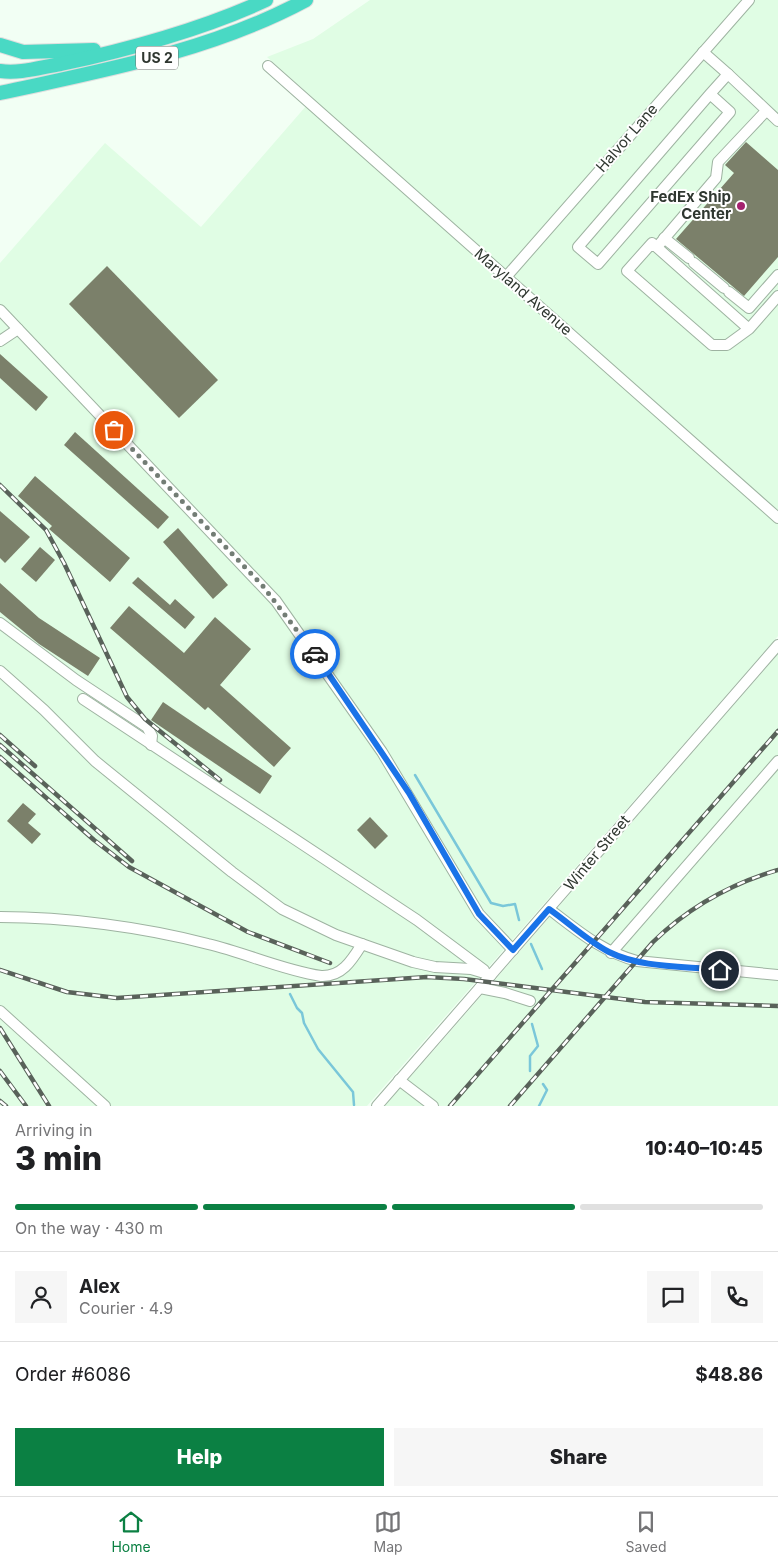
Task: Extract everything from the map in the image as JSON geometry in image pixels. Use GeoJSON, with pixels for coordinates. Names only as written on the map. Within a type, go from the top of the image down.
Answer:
{"type":"FeatureCollection","features":[{"type":"Feature","properties":{"kind":"highway","name":"US 2"},"geometry":{"type":"LineString","coordinates":[[0,71],[10,72],[35,69],[130,48],[202,26],[266,0]]}},
{"type":"Feature","properties":{"kind":"highway","name":"US 2"},"geometry":{"type":"LineString","coordinates":[[0,93],[134,65],[202,45],[279,15],[306,0]]}},
{"type":"Feature","properties":{"kind":"highway"},"geometry":{"type":"LineString","coordinates":[[0,46],[23,52],[130,48]]}},
{"type":"Feature","properties":{"kind":"street","name":"Halvor Lane"},"geometry":{"type":"LineString","coordinates":[[506,277],[749,0]]}},
{"type":"Feature","properties":{"kind":"street"},"geometry":{"type":"LineString","coordinates":[[704,52],[778,120]]}},
{"type":"Feature","properties":{"kind":"street","name":"Maryland Avenue"},"geometry":{"type":"LineString","coordinates":[[268,66],[778,518]]}},
{"type":"Feature","properties":{"kind":"street"},"geometry":{"type":"LineString","coordinates":[[710,94],[730,112],[598,264],[578,247],[710,94],[728,74]]}},
{"type":"Feature","properties":{"kind":"street"},"geometry":{"type":"LineString","coordinates":[[657,247],[716,178],[718,162],[766,111]]}},
{"type":"Feature","properties":{"kind":"street"},"geometry":{"type":"LineString","coordinates":[[664,238],[749,308],[778,275]]}},
{"type":"Feature","properties":{"kind":"street"},"geometry":{"type":"LineString","coordinates":[[749,329],[652,243],[627,271],[712,345],[727,345],[749,329],[778,296]]}},
{"type":"Feature","properties":{"kind":"street"},"geometry":{"type":"LineString","coordinates":[[0,310],[276,601],[371,735],[409,793],[479,914],[513,950]]}},
{"type":"Feature","properties":{"kind":"street"},"geometry":{"type":"LineString","coordinates":[[0,341],[18,329]]}},
{"type":"Feature","properties":{"kind":"street"},"geometry":{"type":"LineString","coordinates":[[0,623],[76,680],[147,727],[152,736],[151,745]]}},
{"type":"Feature","properties":{"kind":"street","name":"Winter Street"},"geometry":{"type":"LineString","coordinates":[[377,1106],[778,645]]}},
{"type":"Feature","properties":{"kind":"street"},"geometry":{"type":"LineString","coordinates":[[0,671],[44,710],[95,761],[259,893],[293,915],[362,944],[428,966],[471,969],[491,975]]}},
{"type":"Feature","properties":{"kind":"street"},"geometry":{"type":"LineString","coordinates":[[83,699],[418,920],[491,975]]}},
{"type":"Feature","properties":{"kind":"street"},"geometry":{"type":"LineString","coordinates":[[611,953],[778,761]]}},
{"type":"Feature","properties":{"kind":"street"},"geometry":{"type":"LineString","coordinates":[[549,909],[611,953],[637,961],[778,975]]}},
{"type":"Feature","properties":{"kind":"street"},"geometry":{"type":"LineString","coordinates":[[0,918],[60,919],[158,934],[206,943],[257,960],[321,976],[331,976],[341,971],[352,960],[362,944]]}},
{"type":"Feature","properties":{"kind":"street"},"geometry":{"type":"LineString","coordinates":[[480,988],[505,992],[530,1001]]}},
{"type":"Feature","properties":{"kind":"street"},"geometry":{"type":"LineString","coordinates":[[0,1011],[105,1106]]}},
{"type":"Feature","properties":{"kind":"street"},"geometry":{"type":"LineString","coordinates":[[399,1080],[434,1106]]}},
{"type":"Feature","properties":{"kind":"shaded area"},"geometry":{"type":"Polygon","coordinates":[[[370,0],[778,0],[778,636],[367,1106],[0,1106],[0,263],[105,143],[201,227],[313,98],[267,57],[313,39],[370,0]]]}},
{"type":"Feature","properties":{"kind":"shaded area"},"geometry":{"type":"Polygon","coordinates":[[[778,654],[778,1106],[384,1106],[436,1048],[778,654]]]}},
{"type":"Feature","properties":{"kind":"building","name":"FedEx Ship Center"},"geometry":{"type":"Polygon","coordinates":[[[746,142],[778,170],[778,257],[744,296],[676,239],[734,173],[725,165],[746,142]]]}},
{"type":"Feature","properties":{"kind":"building"},"geometry":{"type":"Polygon","coordinates":[[[107,266],[218,380],[179,418],[69,304],[107,266]]]}},
{"type":"Feature","properties":{"kind":"building"},"geometry":{"type":"Polygon","coordinates":[[[0,354],[48,397],[36,411],[0,378],[0,354]]]}},
{"type":"Feature","properties":{"kind":"building"},"geometry":{"type":"Polygon","coordinates":[[[75,432],[169,517],[158,529],[64,445],[75,432]]]}},
{"type":"Feature","properties":{"kind":"building"},"geometry":{"type":"Polygon","coordinates":[[[35,476],[130,558],[110,582],[49,529],[52,526],[18,496],[35,476]]]}},
{"type":"Feature","properties":{"kind":"building"},"geometry":{"type":"Polygon","coordinates":[[[0,511],[30,537],[5,563],[0,558],[0,511]]]}},
{"type":"Feature","properties":{"kind":"building"},"geometry":{"type":"Polygon","coordinates":[[[178,528],[228,585],[213,599],[163,542],[178,528]]]}},
{"type":"Feature","properties":{"kind":"building"},"geometry":{"type":"Polygon","coordinates":[[[40,547],[55,560],[36,582],[21,569],[40,547]]]}},
{"type":"Feature","properties":{"kind":"building"},"geometry":{"type":"Polygon","coordinates":[[[138,577],[170,605],[175,599],[195,617],[185,629],[132,583],[138,577]]]}},
{"type":"Feature","properties":{"kind":"building"},"geometry":{"type":"Polygon","coordinates":[[[0,583],[39,618],[100,658],[88,676],[39,644],[0,612],[0,583]]]}},
{"type":"Feature","properties":{"kind":"building"},"geometry":{"type":"Polygon","coordinates":[[[129,606],[184,653],[215,617],[251,649],[220,685],[291,748],[274,767],[208,707],[205,710],[110,628],[129,606]]]}},
{"type":"Feature","properties":{"kind":"building"},"geometry":{"type":"Polygon","coordinates":[[[163,702],[272,776],[260,794],[151,720],[163,702]]]}},
{"type":"Feature","properties":{"kind":"building"},"geometry":{"type":"Polygon","coordinates":[[[23,803],[36,814],[28,823],[41,834],[32,844],[7,821],[23,803]]]}},
{"type":"Feature","properties":{"kind":"building"},"geometry":{"type":"Polygon","coordinates":[[[370,817],[388,836],[375,849],[357,830],[370,817]]]}},
{"type":"Feature","properties":{"kind":"waterway"},"geometry":{"type":"LineString","coordinates":[[415,775],[491,903],[503,906],[515,904],[519,920]]}},
{"type":"Feature","properties":{"kind":"waterway"},"geometry":{"type":"LineString","coordinates":[[531,944],[542,969]]}},
{"type":"Feature","properties":{"kind":"waterway"},"geometry":{"type":"LineString","coordinates":[[290,994],[297,1008],[302,1013],[304,1023],[318,1049],[353,1092],[354,1105]]}},
{"type":"Feature","properties":{"kind":"waterway"},"geometry":{"type":"LineString","coordinates":[[530,1071],[530,1056],[538,1046],[532,1024]]}},
{"type":"Feature","properties":{"kind":"waterway"},"geometry":{"type":"LineString","coordinates":[[539,1106],[547,1090],[543,1084]]}},
{"type":"Feature","properties":{"kind":"railway"},"geometry":{"type":"LineString","coordinates":[[0,485],[46,530],[64,563],[127,697],[145,719],[220,780]]}},
{"type":"Feature","properties":{"kind":"railway"},"geometry":{"type":"LineString","coordinates":[[450,1106],[778,731]]}},
{"type":"Feature","properties":{"kind":"railway"},"geometry":{"type":"LineString","coordinates":[[0,735],[35,766]]}},
{"type":"Feature","properties":{"kind":"railway"},"geometry":{"type":"LineString","coordinates":[[0,745],[132,861]]}},
{"type":"Feature","properties":{"kind":"railway"},"geometry":{"type":"LineString","coordinates":[[0,757],[94,840],[129,867],[248,932],[330,963]]}},
{"type":"Feature","properties":{"kind":"railway"},"geometry":{"type":"LineString","coordinates":[[510,1106],[653,942],[666,930],[711,898],[743,882],[778,870]]}},
{"type":"Feature","properties":{"kind":"railway"},"geometry":{"type":"LineString","coordinates":[[0,970],[67,992],[117,998],[427,977],[464,979],[645,1002],[778,1006]]}},
{"type":"Feature","properties":{"kind":"railway"},"geometry":{"type":"LineString","coordinates":[[0,1028],[49,1106]]}},
{"type":"Feature","properties":{"kind":"railway"},"geometry":{"type":"LineString","coordinates":[[0,1071],[26,1106]]}},
{"type":"Feature","properties":{"kind":"railway"},"geometry":{"type":"LineString","coordinates":[[0,1101],[6,1106]]}},
{"type":"Feature","properties":{"kind":"way so far"},"geometry":{"type":"LineString","coordinates":[[114,430],[262,585],[284,611],[315,654]]}},
{"type":"Feature","properties":{"kind":"place","name":"FedEx Ship Center"},"geometry":{"type":"Point","coordinates":[741,206]}},
{"type":"Feature","properties":{"kind":"route"},"geometry":{"type":"LineString","coordinates":[[315,654],[409,793],[479,914],[513,950],[549,909],[594,942],[622,957],[637,961],[720,970]]}}]}
